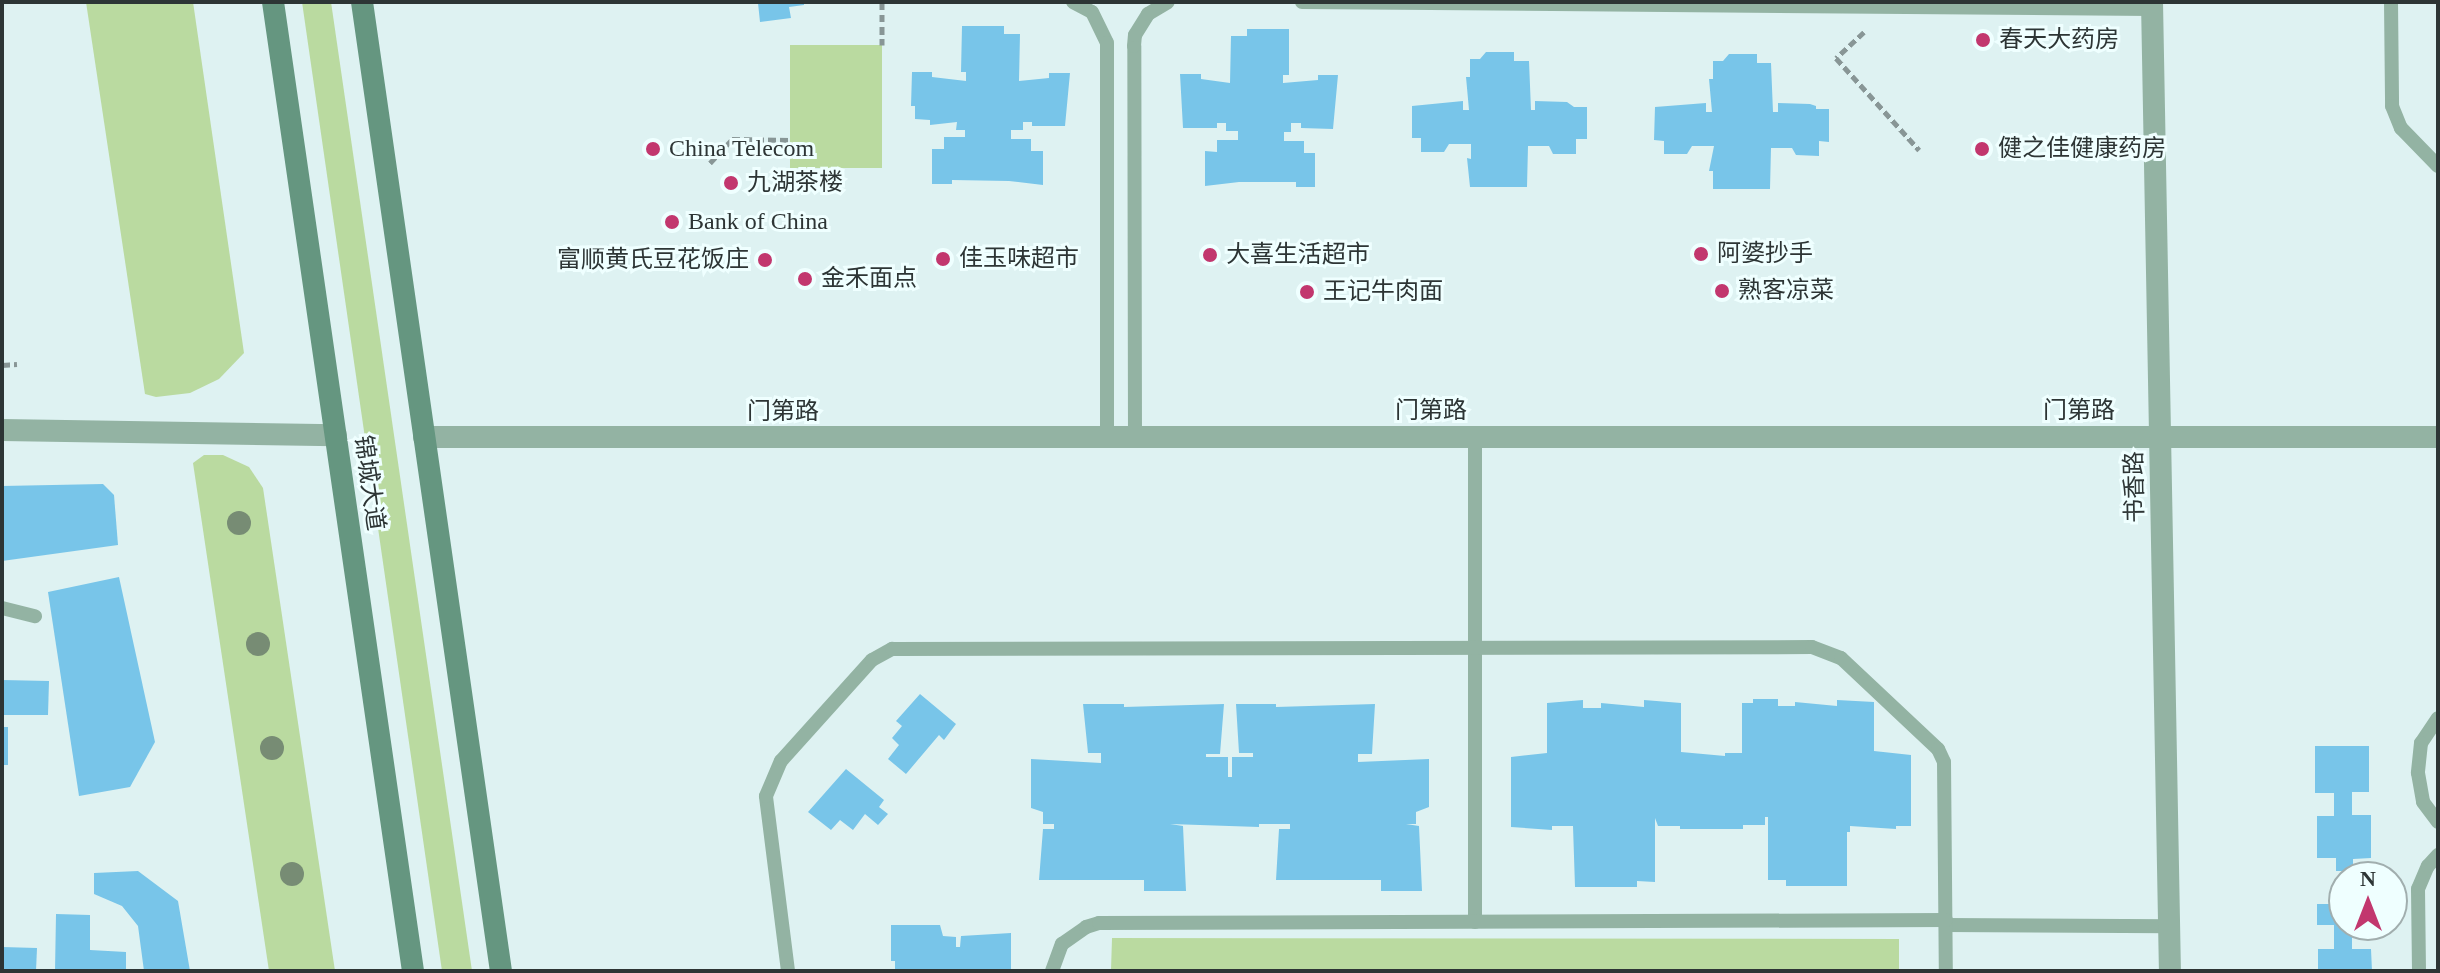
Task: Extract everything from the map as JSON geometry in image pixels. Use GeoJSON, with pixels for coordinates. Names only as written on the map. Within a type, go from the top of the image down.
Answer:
{"type":"FeatureCollection","features":[{"type":"Feature","properties":{"kind":"main road","name":"锦城大道"},"geometry":{"type":"LineString","coordinates":[[273,2],[413,971]]}},
{"type":"Feature","properties":{"kind":"main road"},"geometry":{"type":"LineString","coordinates":[[362,2],[501,971]]}},
{"type":"Feature","properties":{"kind":"street","name":"书香路"},"geometry":{"type":"LineString","coordinates":[[2152,6],[2170,971]]}},
{"type":"Feature","properties":{"kind":"street"},"geometry":{"type":"LineString","coordinates":[[2,430],[336,435]]}},
{"type":"Feature","properties":{"kind":"street","name":"门第路"},"geometry":{"type":"LineString","coordinates":[[424,437],[2438,437]]}},
{"type":"Feature","properties":{"kind":"lane"},"geometry":{"type":"LineString","coordinates":[[1073,2],[1092,12],[1105,32],[1107,43],[1107,438]]}},
{"type":"Feature","properties":{"kind":"lane"},"geometry":{"type":"LineString","coordinates":[[1135,438],[1134,46],[1135,35],[1148,14],[1168,2]]}},
{"type":"Feature","properties":{"kind":"lane"},"geometry":{"type":"LineString","coordinates":[[1302,2],[2152,6]]}},
{"type":"Feature","properties":{"kind":"lane"},"geometry":{"type":"LineString","coordinates":[[2391,2],[2392,106],[2401,128],[2438,166]]}},
{"type":"Feature","properties":{"kind":"lane"},"geometry":{"type":"LineString","coordinates":[[1475,437],[1475,922]]}},
{"type":"Feature","properties":{"kind":"lane"},"geometry":{"type":"LineString","coordinates":[[2,608],[35,616]]}},
{"type":"Feature","properties":{"kind":"lane"},"geometry":{"type":"LineString","coordinates":[[788,971],[766,796],[781,761],[872,660],[892,649],[1812,647],[1841,658],[1938,749],[1947,773],[1946,971]]}},
{"type":"Feature","properties":{"kind":"lane"},"geometry":{"type":"LineString","coordinates":[[2438,718],[2421,743],[2418,773],[2423,802],[2438,822]]}},
{"type":"Feature","properties":{"kind":"lane"},"geometry":{"type":"LineString","coordinates":[[2419,971],[2418,889],[2428,866],[2438,855]]}},
{"type":"Feature","properties":{"kind":"lane"},"geometry":{"type":"LineString","coordinates":[[1052,971],[1062,944],[1086,927],[1099,923],[1946,922],[2169,926]]}},
{"type":"Feature","properties":{"kind":"path"},"geometry":{"type":"LineString","coordinates":[[882,2],[882,45]]}},
{"type":"Feature","properties":{"kind":"path"},"geometry":{"type":"LineString","coordinates":[[1897,4],[1836,58],[1919,150]]}},
{"type":"Feature","properties":{"kind":"path"},"geometry":{"type":"LineString","coordinates":[[710,163],[732,139],[790,140]]}},
{"type":"Feature","properties":{"kind":"path"},"geometry":{"type":"LineString","coordinates":[[2,365],[17,364]]}},
{"type":"Feature","properties":{"kind":"green space"},"geometry":{"type":"Polygon","coordinates":[[[86,2],[193,2],[244,353],[219,379],[190,393],[156,397],[145,394],[86,2]]]}},
{"type":"Feature","properties":{"kind":"green space"},"geometry":{"type":"Polygon","coordinates":[[[302,2],[331,2],[472,971],[442,971],[302,2]]]}},
{"type":"Feature","properties":{"kind":"green space"},"geometry":{"type":"Polygon","coordinates":[[[790,45],[882,45],[882,168],[790,168],[790,45]]]}},
{"type":"Feature","properties":{"kind":"green space"},"geometry":{"type":"Polygon","coordinates":[[[204,455],[223,455],[249,467],[263,488],[335,971],[269,971],[193,463],[204,455]]]}},
{"type":"Feature","properties":{"kind":"green space"},"geometry":{"type":"Polygon","coordinates":[[[1112,938],[1899,939],[1899,971],[1111,971],[1112,938]]]}},
{"type":"Feature","properties":{"kind":"building"},"geometry":{"type":"Polygon","coordinates":[[[804,2],[804,5],[789,7],[791,18],[760,22],[758,3],[804,2]]]}},
{"type":"Feature","properties":{"kind":"building"},"geometry":{"type":"Polygon","coordinates":[[[962,26],[1004,26],[1004,34],[1020,34],[1019,81],[1049,78],[1049,73],[1070,73],[1065,126],[1032,126],[1032,122],[1023,122],[1023,130],[1011,130],[1011,139],[1031,139],[1031,151],[1043,151],[1043,185],[952,180],[952,184],[932,184],[932,149],[944,149],[944,137],[965,137],[965,130],[956,130],[957,122],[930,125],[930,120],[915,119],[915,106],[911,106],[912,72],[932,72],[932,77],[966,81],[966,72],[961,72],[962,26]]]}},
{"type":"Feature","properties":{"kind":"building"},"geometry":{"type":"Polygon","coordinates":[[[1247,29],[1289,29],[1289,75],[1283,75],[1283,83],[1318,80],[1318,75],[1338,75],[1333,129],[1301,128],[1301,123],[1291,123],[1291,132],[1284,132],[1284,141],[1304,141],[1304,153],[1315,153],[1315,187],[1296,187],[1296,182],[1239,182],[1205,186],[1205,151],[1217,152],[1217,140],[1238,140],[1238,131],[1226,131],[1226,123],[1217,123],[1217,128],[1183,128],[1180,74],[1201,74],[1201,79],[1230,83],[1231,36],[1247,36],[1247,29]]]}},
{"type":"Feature","properties":{"kind":"building"},"geometry":{"type":"Polygon","coordinates":[[[1486,52],[1514,52],[1514,61],[1529,61],[1531,110],[1535,110],[1535,101],[1567,102],[1574,107],[1587,107],[1587,139],[1576,139],[1576,154],[1553,154],[1549,146],[1528,146],[1527,187],[1470,187],[1467,158],[1471,159],[1471,144],[1449,144],[1444,152],[1421,152],[1421,138],[1412,138],[1412,106],[1463,101],[1463,110],[1469,110],[1466,77],[1470,77],[1470,59],[1480,59],[1486,52]]]}},
{"type":"Feature","properties":{"kind":"building"},"geometry":{"type":"Polygon","coordinates":[[[1729,54],[1757,54],[1757,63],[1771,63],[1773,112],[1778,112],[1778,103],[1810,104],[1816,109],[1829,109],[1829,142],[1819,141],[1819,156],[1796,155],[1792,148],[1771,148],[1770,189],[1713,189],[1713,171],[1709,171],[1714,146],[1692,146],[1687,154],[1664,154],[1664,141],[1654,140],[1655,107],[1706,103],[1706,112],[1712,112],[1709,79],[1713,79],[1713,61],[1723,61],[1729,54]]]}},
{"type":"Feature","properties":{"kind":"building"},"geometry":{"type":"Polygon","coordinates":[[[103,484],[114,495],[118,545],[2,561],[2,486],[103,484]]]}},
{"type":"Feature","properties":{"kind":"building"},"geometry":{"type":"Polygon","coordinates":[[[119,577],[155,742],[130,787],[79,796],[48,592],[119,577]]]}},
{"type":"Feature","properties":{"kind":"building"},"geometry":{"type":"Polygon","coordinates":[[[2,680],[49,681],[48,715],[2,715],[2,680]]]}},
{"type":"Feature","properties":{"kind":"building"},"geometry":{"type":"Polygon","coordinates":[[[920,694],[956,724],[944,740],[939,735],[906,774],[888,759],[899,745],[892,738],[902,726],[896,721],[920,694]]]}},
{"type":"Feature","properties":{"kind":"building"},"geometry":{"type":"Polygon","coordinates":[[[1753,699],[1778,699],[1778,706],[1795,706],[1795,702],[1837,706],[1837,700],[1874,702],[1874,751],[1911,755],[1911,826],[1896,826],[1896,829],[1850,826],[1850,832],[1847,832],[1847,886],[1786,886],[1786,880],[1768,880],[1768,817],[1765,817],[1765,825],[1743,825],[1743,829],[1680,829],[1680,826],[1658,826],[1655,818],[1655,882],[1637,881],[1637,887],[1575,887],[1573,826],[1552,826],[1552,830],[1511,827],[1511,757],[1547,753],[1547,703],[1583,700],[1583,708],[1601,708],[1601,703],[1644,707],[1644,700],[1681,703],[1681,752],[1725,756],[1725,753],[1742,753],[1742,703],[1753,703],[1753,699]]]}},
{"type":"Feature","properties":{"kind":"building"},"geometry":{"type":"Polygon","coordinates":[[[1083,704],[1124,704],[1124,707],[1224,704],[1220,754],[1206,754],[1206,757],[1228,757],[1228,777],[1232,777],[1232,757],[1253,757],[1253,753],[1239,753],[1236,704],[1276,704],[1276,707],[1375,704],[1372,754],[1358,754],[1358,762],[1429,759],[1429,807],[1416,812],[1416,824],[1406,824],[1419,826],[1422,891],[1381,891],[1381,880],[1276,880],[1279,829],[1290,829],[1290,824],[1259,824],[1259,827],[1170,824],[1183,826],[1186,891],[1144,891],[1144,880],[1039,880],[1043,829],[1054,829],[1054,824],[1043,824],[1043,812],[1031,808],[1031,759],[1101,763],[1101,753],[1088,753],[1083,704]]]}},
{"type":"Feature","properties":{"kind":"building"},"geometry":{"type":"Polygon","coordinates":[[[2,727],[8,727],[8,765],[2,765],[2,727]]]}},
{"type":"Feature","properties":{"kind":"building"},"geometry":{"type":"Polygon","coordinates":[[[2315,746],[2369,746],[2369,792],[2352,792],[2352,815],[2371,815],[2371,858],[2336,861],[2336,858],[2317,858],[2317,816],[2334,816],[2334,793],[2315,793],[2315,746]]]}},
{"type":"Feature","properties":{"kind":"building"},"geometry":{"type":"Polygon","coordinates":[[[846,769],[884,800],[879,807],[888,814],[878,825],[865,814],[853,830],[840,820],[831,830],[808,812],[846,769]]]}},
{"type":"Feature","properties":{"kind":"building"},"geometry":{"type":"Polygon","coordinates":[[[138,871],[178,901],[190,971],[144,971],[138,926],[122,906],[94,894],[94,873],[138,871]]]}},
{"type":"Feature","properties":{"kind":"building"},"geometry":{"type":"Polygon","coordinates":[[[2317,904],[2328,904],[2328,925],[2317,925],[2317,904]]]}},
{"type":"Feature","properties":{"kind":"building"},"geometry":{"type":"Polygon","coordinates":[[[56,914],[90,915],[90,950],[126,952],[126,971],[55,971],[56,914]]]}},
{"type":"Feature","properties":{"kind":"building"},"geometry":{"type":"Polygon","coordinates":[[[891,925],[940,925],[943,936],[956,937],[956,947],[960,947],[961,936],[1011,933],[1011,971],[895,971],[895,961],[891,961],[891,925]]]}},
{"type":"Feature","properties":{"kind":"building"},"geometry":{"type":"Polygon","coordinates":[[[2334,941],[2352,941],[2352,949],[2371,949],[2372,971],[2318,971],[2318,949],[2334,949],[2334,941]]]}},
{"type":"Feature","properties":{"kind":"building"},"geometry":{"type":"Polygon","coordinates":[[[2,947],[37,948],[36,971],[2,971],[2,947]]]}},
{"type":"Feature","properties":{"kind":"place","name":"春天大药房"},"geometry":{"type":"Point","coordinates":[1983,40]}},
{"type":"Feature","properties":{"kind":"place","name":"China Telecom"},"geometry":{"type":"Point","coordinates":[653,149]}},
{"type":"Feature","properties":{"kind":"place","name":"健之佳健康药房"},"geometry":{"type":"Point","coordinates":[1982,149]}},
{"type":"Feature","properties":{"kind":"place","name":"九湖茶楼"},"geometry":{"type":"Point","coordinates":[731,183]}},
{"type":"Feature","properties":{"kind":"place","name":"Bank of China"},"geometry":{"type":"Point","coordinates":[672,222]}},
{"type":"Feature","properties":{"kind":"place","name":"阿婆抄手"},"geometry":{"type":"Point","coordinates":[1701,254]}},
{"type":"Feature","properties":{"kind":"place","name":"大喜生活超市"},"geometry":{"type":"Point","coordinates":[1210,255]}},
{"type":"Feature","properties":{"kind":"place","name":"佳玉味超市"},"geometry":{"type":"Point","coordinates":[943,259]}},
{"type":"Feature","properties":{"kind":"place","name":"富顺黄氏豆花饭庄"},"geometry":{"type":"Point","coordinates":[765,260]}},
{"type":"Feature","properties":{"kind":"place","name":"金禾面点"},"geometry":{"type":"Point","coordinates":[805,279]}},
{"type":"Feature","properties":{"kind":"place","name":"熟客凉菜"},"geometry":{"type":"Point","coordinates":[1722,291]}},
{"type":"Feature","properties":{"kind":"place","name":"王记牛肉面"},"geometry":{"type":"Point","coordinates":[1307,292]}}]}
